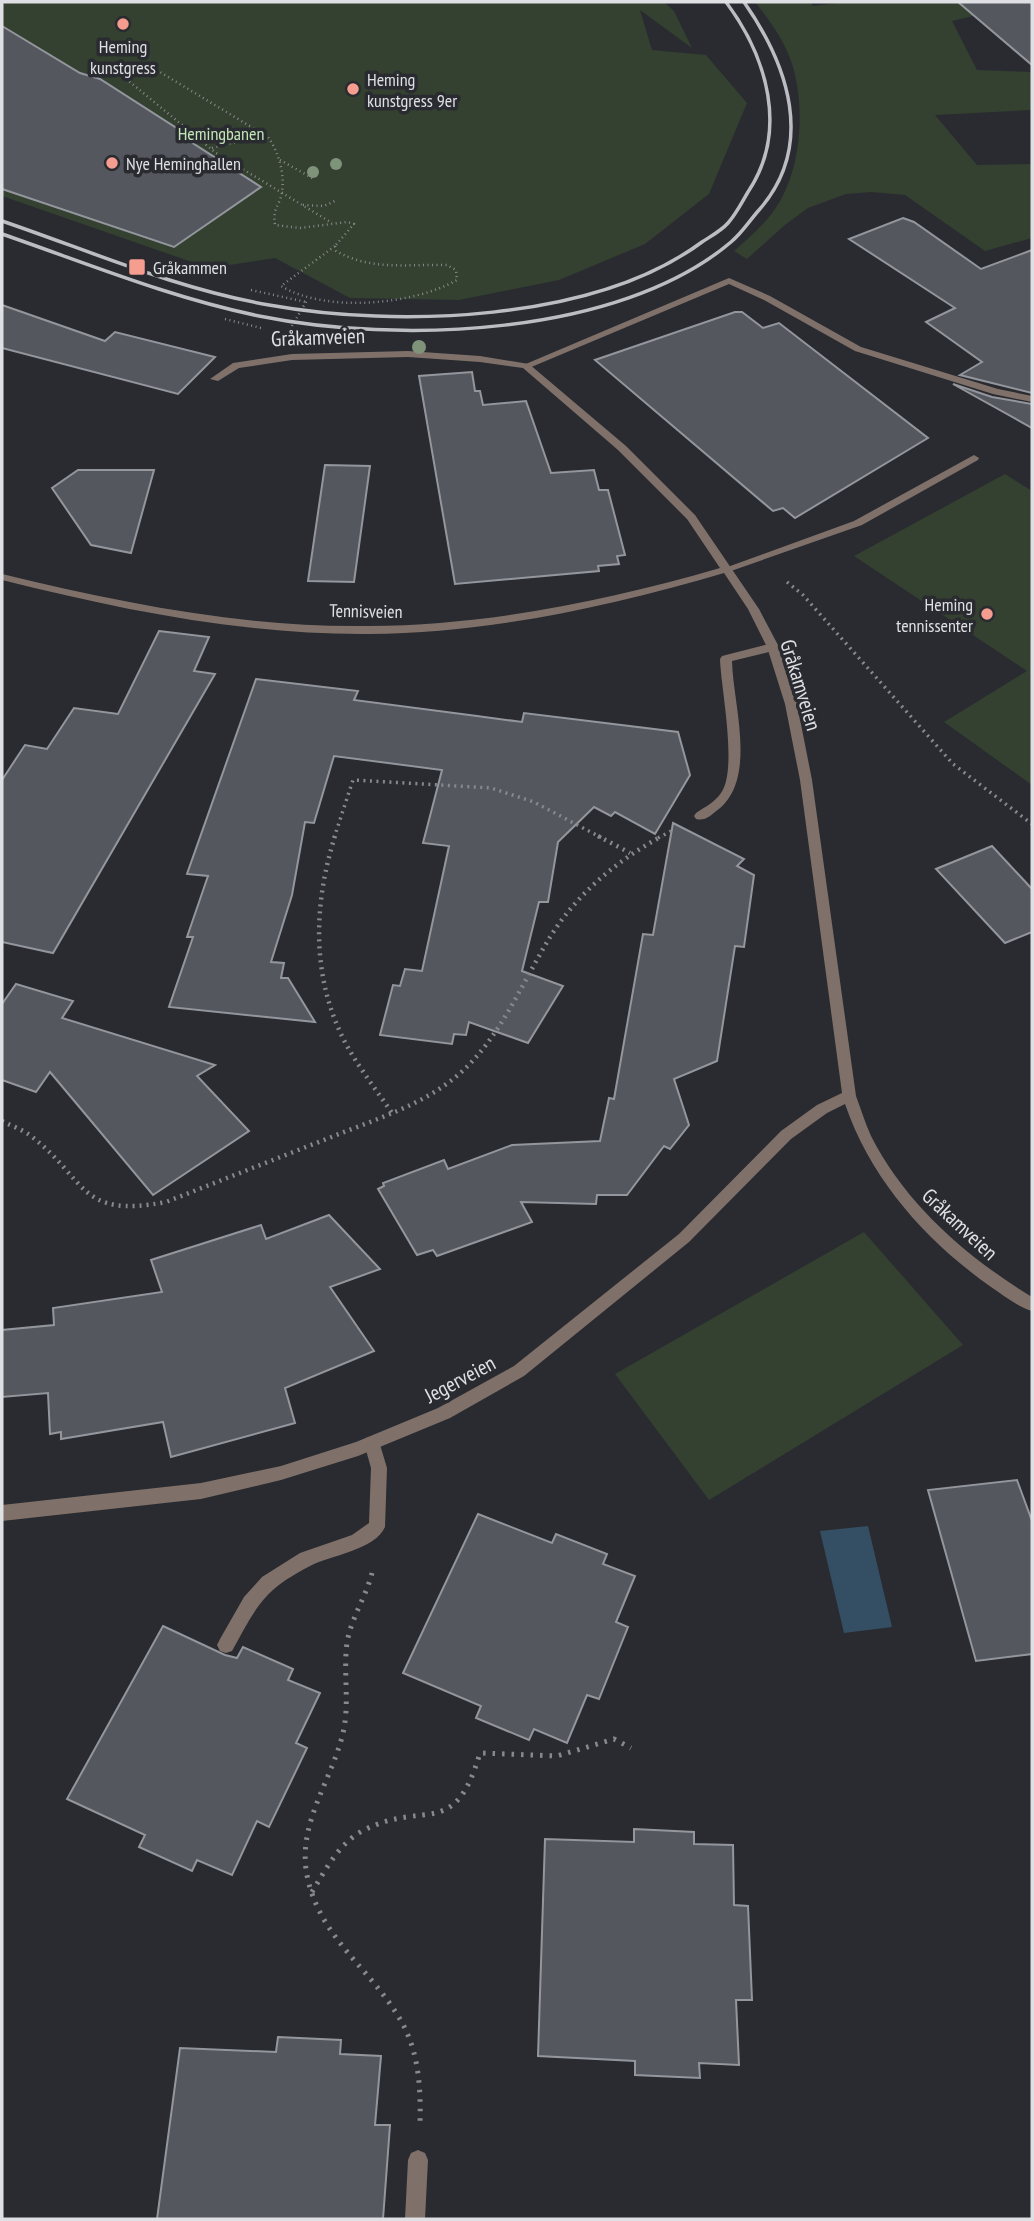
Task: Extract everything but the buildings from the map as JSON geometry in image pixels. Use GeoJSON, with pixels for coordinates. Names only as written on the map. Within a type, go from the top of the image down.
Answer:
{"type":"FeatureCollection","features":[{"type":"Feature","properties":{"kind":"street"},"geometry":{"type":"LineString","coordinates":[[526,366],[729,281],[767,298],[858,349],[996,392],[1032,399]]}},
{"type":"Feature","properties":{"kind":"street","name":"Gråkamveien"},"geometry":{"type":"LineString","coordinates":[[215,379],[236,365],[292,357],[408,354],[480,359],[526,366],[665,490],[691,517],[727,569],[773,647],[791,704],[807,779],[849,1096],[867,1143],[896,1189],[948,1244],[1000,1287],[1032,1305]]}},
{"type":"Feature","properties":{"kind":"street","name":"Tennisveien"},"geometry":{"type":"LineString","coordinates":[[2,577],[86,597],[208,619],[360,629],[418,629],[488,623],[612,601],[727,569],[858,523],[974,458]]}},
{"type":"Feature","properties":{"kind":"street"},"geometry":{"type":"LineString","coordinates":[[700,816],[718,805],[730,789],[734,773],[734,748],[725,682],[726,659],[773,647]]}},
{"type":"Feature","properties":{"kind":"street","name":"Jegerveien"},"geometry":{"type":"LineString","coordinates":[[2,1513],[201,1491],[281,1473],[372,1443],[444,1413],[519,1371],[684,1238],[786,1135],[822,1109],[849,1096]]}},
{"type":"Feature","properties":{"kind":"street"},"geometry":{"type":"LineString","coordinates":[[226,1646],[250,1603],[268,1583],[306,1559],[357,1541],[377,1527],[379,1468],[372,1443]]}},
{"type":"Feature","properties":{"kind":"street"},"geometry":{"type":"LineString","coordinates":[[415,2219],[418,2160]]}},
{"type":"Feature","properties":{"kind":"path"},"geometry":{"type":"LineString","coordinates":[[145,63],[265,135],[278,151],[282,192],[273,214],[275,225],[300,228],[333,223],[354,224],[335,246],[281,286],[307,300]]}},
{"type":"Feature","properties":{"kind":"path"},"geometry":{"type":"LineString","coordinates":[[119,73],[212,148],[262,183],[271,184],[333,223]]}},
{"type":"Feature","properties":{"kind":"path"},"geometry":{"type":"LineString","coordinates":[[212,148],[265,135]]}},
{"type":"Feature","properties":{"kind":"path"},"geometry":{"type":"LineString","coordinates":[[279,160],[314,179]]}},
{"type":"Feature","properties":{"kind":"path"},"geometry":{"type":"LineString","coordinates":[[302,204],[324,206],[335,201]]}},
{"type":"Feature","properties":{"kind":"path"},"geometry":{"type":"LineString","coordinates":[[251,290],[307,300],[342,302],[412,296],[441,289],[457,280],[458,274],[454,268],[447,265],[372,264],[342,256],[335,251],[335,246]]}},
{"type":"Feature","properties":{"kind":"path"},"geometry":{"type":"LineString","coordinates":[[288,332],[307,300]]}},
{"type":"Feature","properties":{"kind":"path"},"geometry":{"type":"LineString","coordinates":[[748,561],[780,577],[803,595],[953,764],[1032,824]]}},
{"type":"Feature","properties":{"kind":"path"},"geometry":{"type":"LineString","coordinates":[[392,1113],[342,1037],[327,996],[320,948],[318,910],[322,880],[353,780],[501,791],[534,802],[630,853]]}},
{"type":"Feature","properties":{"kind":"path"},"geometry":{"type":"LineString","coordinates":[[2,1121],[30,1135],[86,1192],[102,1204],[121,1208],[144,1208],[166,1202],[392,1113],[457,1075],[477,1054],[518,997],[554,932],[588,888],[630,853],[700,816]]}},
{"type":"Feature","properties":{"kind":"path"},"geometry":{"type":"LineString","coordinates":[[377,1527],[371,1577],[349,1632],[343,1733],[320,1790],[303,1854],[312,1893],[328,1932],[396,2013],[407,2036],[415,2062],[421,2104],[418,2160]]}},
{"type":"Feature","properties":{"kind":"path"},"geometry":{"type":"LineString","coordinates":[[312,1893],[334,1855],[364,1829],[387,1821],[436,1815],[451,1807],[474,1781],[480,1753],[557,1756],[614,1739],[631,1748]]}},
{"type":"Feature","properties":{"kind":"green space","name":"Hemingbanen"},"geometry":{"type":"Polygon","coordinates":[[[2,2],[664,2],[674,11],[692,48],[640,10],[652,50],[706,55],[747,103],[709,194],[645,244],[559,280],[459,300],[350,298],[275,258],[209,268],[2,196],[2,2]]]}},
{"type":"Feature","properties":{"kind":"green space"},"geometry":{"type":"Polygon","coordinates":[[[755,2],[810,2],[813,6],[846,2],[1032,2],[1032,12],[1011,7],[952,21],[977,70],[1032,72],[1032,110],[935,115],[977,165],[1032,164],[1032,238],[985,251],[905,195],[871,192],[846,194],[808,208],[747,259],[734,251],[780,202],[794,165],[800,125],[793,67],[777,33],[755,2]]]}},
{"type":"Feature","properties":{"kind":"green space","name":"Heming tennissenter"},"geometry":{"type":"Polygon","coordinates":[[[1005,474],[1032,491],[1032,785],[944,722],[1027,671],[854,556],[1005,474]]]}},
{"type":"Feature","properties":{"kind":"green space"},"geometry":{"type":"Polygon","coordinates":[[[864,1232],[963,1345],[709,1500],[615,1374],[864,1232]]]}},
{"type":"Feature","properties":{"kind":"water"},"geometry":{"type":"Polygon","coordinates":[[[868,1526],[892,1627],[844,1633],[820,1531],[868,1526]]]}},
{"type":"Feature","properties":{"kind":"railway"},"geometry":{"type":"LineString","coordinates":[[2,221],[201,289],[269,305],[320,312],[375,316],[493,312],[551,303],[607,289],[658,269],[722,228],[736,212],[761,169],[768,144],[768,95],[752,46],[726,2]]}},
{"type":"Feature","properties":{"kind":"railway"},"geometry":{"type":"LineString","coordinates":[[2,234],[194,300],[259,316],[314,325],[375,330],[439,330],[505,325],[569,315],[629,298],[684,274],[731,242],[777,185],[787,159],[791,132],[789,105],[773,52],[744,2]]}},
{"type":"Feature","properties":{"kind":"place","name":"Heming kunstgress"},"geometry":{"type":"Point","coordinates":[123,24]}},
{"type":"Feature","properties":{"kind":"place","name":"Heming kunstgress 9er"},"geometry":{"type":"Point","coordinates":[353,89]}},
{"type":"Feature","properties":{"kind":"place","name":"Nye Heminghallen"},"geometry":{"type":"Point","coordinates":[112,163]}},
{"type":"Feature","properties":{"kind":"place","name":"Gråkammen"},"geometry":{"type":"Point","coordinates":[137,267]}},
{"type":"Feature","properties":{"kind":"place","name":"Heming tennissenter"},"geometry":{"type":"Point","coordinates":[987,614]}}]}
